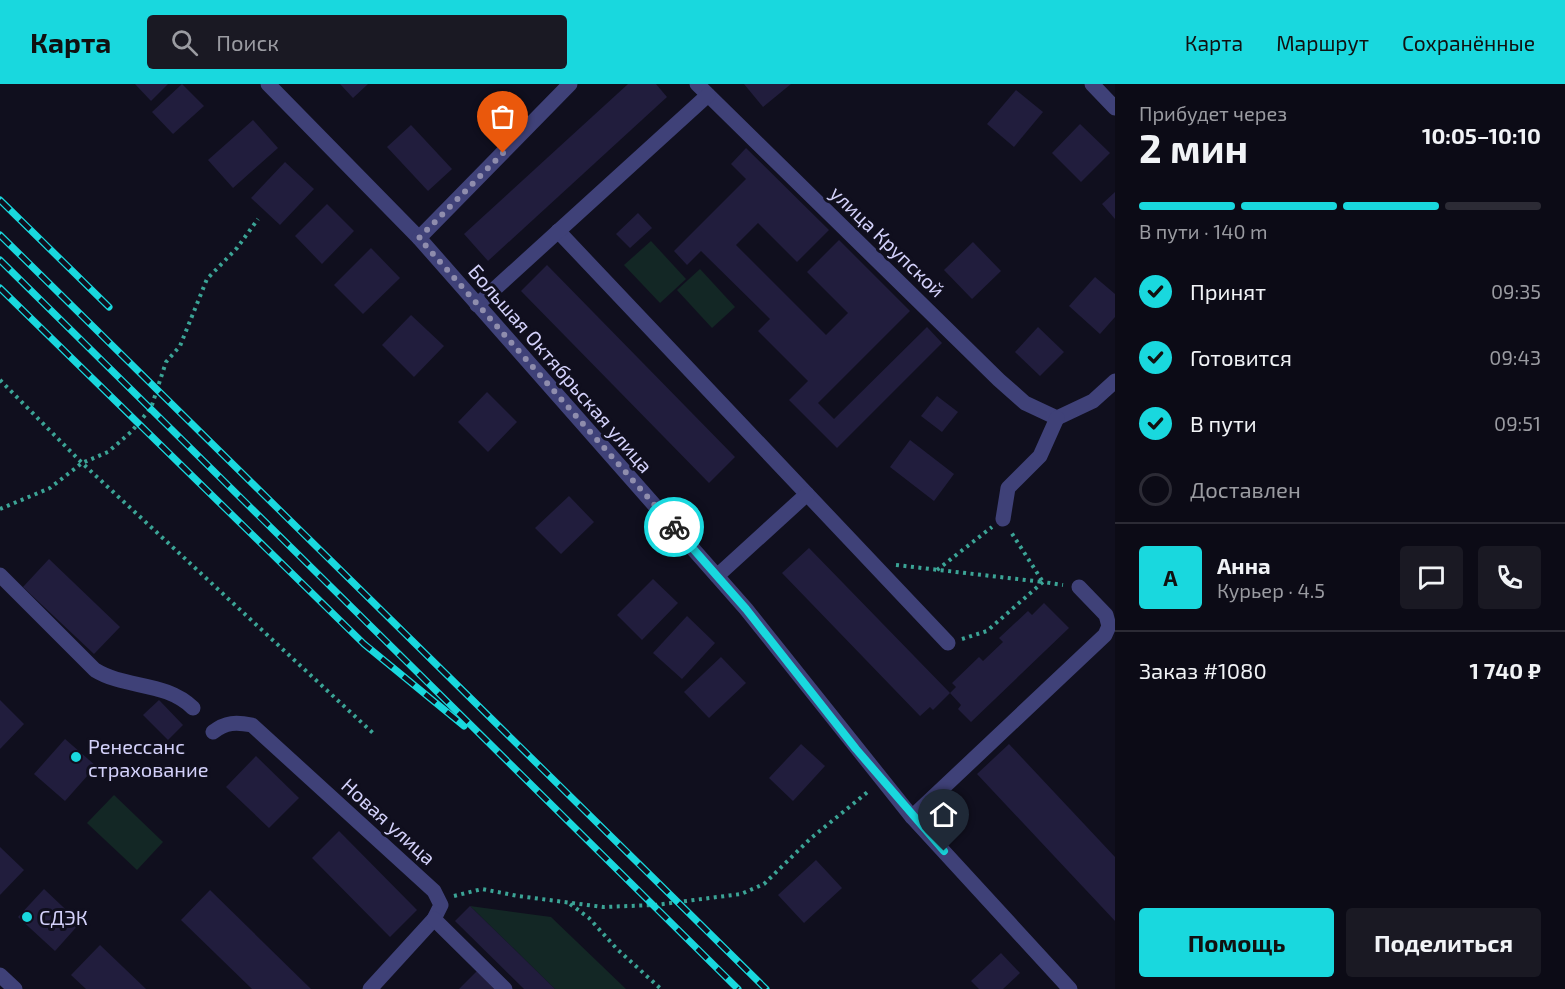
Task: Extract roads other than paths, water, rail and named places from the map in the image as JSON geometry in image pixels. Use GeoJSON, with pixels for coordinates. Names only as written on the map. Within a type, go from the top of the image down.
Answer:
{"type":"FeatureCollection","features":[{"type":"Feature","properties":{"kind":"street","name":"Большая Октябрьская улица"},"geometry":{"type":"LineString","coordinates":[[268,84],[419,238],[746,609],[912,817],[1070,989]]}},
{"type":"Feature","properties":{"kind":"street"},"geometry":{"type":"LineString","coordinates":[[419,238],[570,84]]}},
{"type":"Feature","properties":{"kind":"street"},"geometry":{"type":"LineString","coordinates":[[1092,84],[1115,108]]}},
{"type":"Feature","properties":{"kind":"street"},"geometry":{"type":"LineString","coordinates":[[477,305],[558,231],[703,89]]}},
{"type":"Feature","properties":{"kind":"street","name":"улица Крупской"},"geometry":{"type":"LineString","coordinates":[[703,89],[999,380],[1025,402],[1057,418]]}},
{"type":"Feature","properties":{"kind":"street"},"geometry":{"type":"LineString","coordinates":[[558,231],[948,643]]}},
{"type":"Feature","properties":{"kind":"street"},"geometry":{"type":"LineString","coordinates":[[1003,519],[1008,488],[1040,456],[1057,418],[1092,401],[1115,381]]}},
{"type":"Feature","properties":{"kind":"street"},"geometry":{"type":"LineString","coordinates":[[717,576],[807,494]]}},
{"type":"Feature","properties":{"kind":"street"},"geometry":{"type":"LineString","coordinates":[[0,575],[95,670],[105,676],[167,690],[193,708]]}},
{"type":"Feature","properties":{"kind":"street"},"geometry":{"type":"LineString","coordinates":[[912,817],[1105,635],[1109,626],[1106,615],[1079,586]]}},
{"type":"Feature","properties":{"kind":"street","name":"Новая улица"},"geometry":{"type":"LineString","coordinates":[[213,732],[223,724],[237,722],[252,725],[434,891],[437,912],[505,989]]}},
{"type":"Feature","properties":{"kind":"street"},"geometry":{"type":"LineString","coordinates":[[370,989],[437,912]]}},
{"type":"Feature","properties":{"kind":"street"},"geometry":{"type":"LineString","coordinates":[[0,975],[15,989]]}},
{"type":"Feature","properties":{"kind":"railway"},"geometry":{"type":"LineString","coordinates":[[0,200],[109,307]]}},
{"type":"Feature","properties":{"kind":"railway"},"geometry":{"type":"LineString","coordinates":[[0,235],[766,989]]}},
{"type":"Feature","properties":{"kind":"railway"},"geometry":{"type":"LineString","coordinates":[[0,260],[738,989]]}},
{"type":"Feature","properties":{"kind":"railway"},"geometry":{"type":"LineString","coordinates":[[0,288],[364,644],[464,726]]}},
{"type":"Feature","properties":{"kind":"place","name":"Ренессанс страхование"},"geometry":{"type":"Point","coordinates":[76,757]}},
{"type":"Feature","properties":{"kind":"place","name":"СДЭК"},"geometry":{"type":"Point","coordinates":[27,917]}}]}
